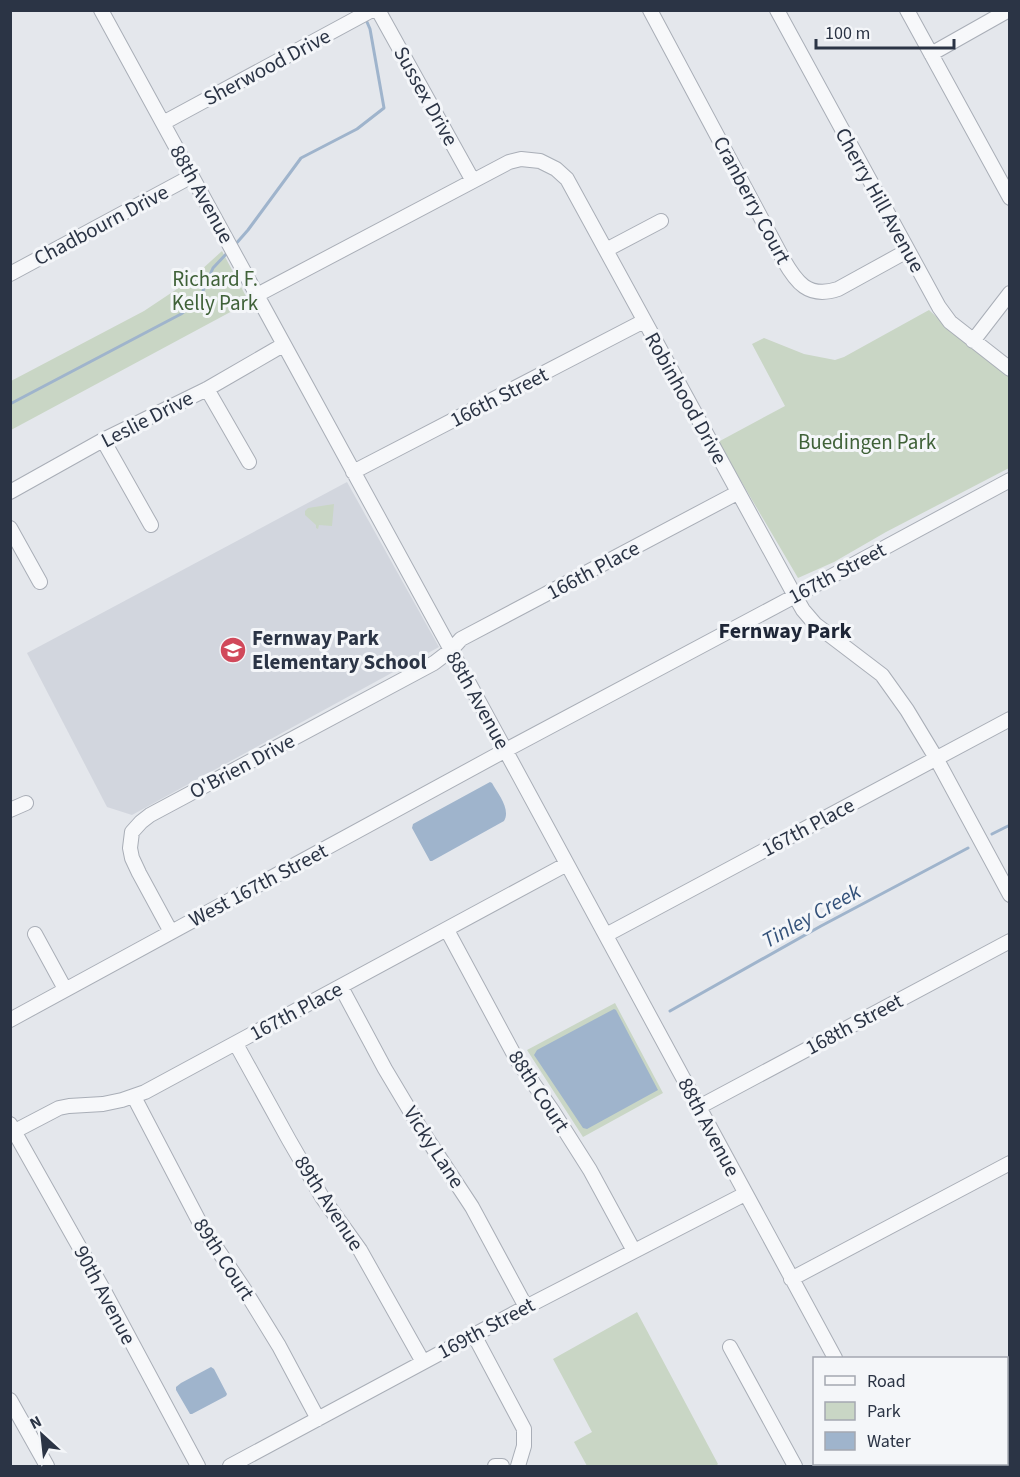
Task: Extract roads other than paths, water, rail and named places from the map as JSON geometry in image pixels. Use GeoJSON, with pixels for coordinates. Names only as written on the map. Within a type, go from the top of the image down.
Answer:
{"type":"FeatureCollection","features":[{"type":"Feature","properties":{"kind":"street","name":"88th Avenue"},"geometry":{"type":"LineString","coordinates":[[101,10],[506,750],[834,1357]]}},
{"type":"Feature","properties":{"kind":"street","name":"Sherwood Drive"},"geometry":{"type":"LineString","coordinates":[[163,123],[372,10]]}},
{"type":"Feature","properties":{"kind":"street","name":"Sussex Drive"},"geometry":{"type":"LineString","coordinates":[[378,10],[473,181]]}},
{"type":"Feature","properties":{"kind":"street","name":"Cranberry Court"},"geometry":{"type":"LineString","coordinates":[[650,10],[797,281],[815,291],[831,291],[907,250]]}},
{"type":"Feature","properties":{"kind":"street","name":"Cherry Hill Avenue"},"geometry":{"type":"LineString","coordinates":[[777,10],[944,314],[950,322],[1010,369]]}},
{"type":"Feature","properties":{"kind":"street"},"geometry":{"type":"LineString","coordinates":[[908,10],[1010,198]]}},
{"type":"Feature","properties":{"kind":"street"},"geometry":{"type":"LineString","coordinates":[[931,54],[1009,10]]}},
{"type":"Feature","properties":{"kind":"street","name":"Robinhood Drive"},"geometry":{"type":"LineString","coordinates":[[257,295],[504,164],[516,160],[533,160],[551,166],[562,174],[567,179],[803,610],[816,624],[882,675],[907,710],[936,758],[1010,894]]}},
{"type":"Feature","properties":{"kind":"street","name":"Chadbourn Drive"},"geometry":{"type":"LineString","coordinates":[[12,270],[192,176]]}},
{"type":"Feature","properties":{"kind":"street"},"geometry":{"type":"LineString","coordinates":[[606,250],[661,221]]}},
{"type":"Feature","properties":{"kind":"street"},"geometry":{"type":"LineString","coordinates":[[973,341],[1010,293]]}},
{"type":"Feature","properties":{"kind":"street","name":"166th Street"},"geometry":{"type":"LineString","coordinates":[[353,472],[644,321]]}},
{"type":"Feature","properties":{"kind":"street","name":"Leslie Drive"},"geometry":{"type":"LineString","coordinates":[[10,492],[103,440],[207,389],[284,345]]}},
{"type":"Feature","properties":{"kind":"street"},"geometry":{"type":"LineString","coordinates":[[207,389],[249,462]]}},
{"type":"Feature","properties":{"kind":"street"},"geometry":{"type":"LineString","coordinates":[[103,440],[151,525]]}},
{"type":"Feature","properties":{"kind":"street","name":"167th Street"},"geometry":{"type":"LineString","coordinates":[[506,750],[1010,480]]}},
{"type":"Feature","properties":{"kind":"street","name":"166th Place"},"geometry":{"type":"LineString","coordinates":[[451,650],[461,639],[737,493]]}},
{"type":"Feature","properties":{"kind":"street"},"geometry":{"type":"LineString","coordinates":[[10,528],[40,582]]}},
{"type":"Feature","properties":{"kind":"street","name":"O'Brien Drive"},"geometry":{"type":"LineString","coordinates":[[171,932],[132,858],[130,841],[132,832],[141,822],[150,815],[434,663],[451,650]]}},
{"type":"Feature","properties":{"kind":"street","name":"167th Place"},"geometry":{"type":"LineString","coordinates":[[606,935],[1010,719]]}},
{"type":"Feature","properties":{"kind":"street","name":"West 167th Street"},"geometry":{"type":"LineString","coordinates":[[10,1020],[506,750]]}},
{"type":"Feature","properties":{"kind":"street"},"geometry":{"type":"LineString","coordinates":[[10,810],[26,803]]}},
{"type":"Feature","properties":{"kind":"street","name":"167th Place"},"geometry":{"type":"LineString","coordinates":[[13,1127],[59,1108],[104,1104],[146,1092],[567,864]]}},
{"type":"Feature","properties":{"kind":"street","name":"88th Court"},"geometry":{"type":"LineString","coordinates":[[447,930],[517,1060],[590,1170],[634,1251]]}},
{"type":"Feature","properties":{"kind":"street"},"geometry":{"type":"LineString","coordinates":[[35,934],[65,989]]}},
{"type":"Feature","properties":{"kind":"street","name":"168th Street"},"geometry":{"type":"LineString","coordinates":[[699,1107],[1010,941]]}},
{"type":"Feature","properties":{"kind":"street","name":"Vicky Lane"},"geometry":{"type":"LineString","coordinates":[[341,987],[385,1069],[472,1207],[525,1307]]}},
{"type":"Feature","properties":{"kind":"street","name":"89th Avenue"},"geometry":{"type":"LineString","coordinates":[[236,1044],[322,1197],[360,1250],[423,1362]]}},
{"type":"Feature","properties":{"kind":"street","name":"89th Court"},"geometry":{"type":"LineString","coordinates":[[134,1097],[201,1225],[279,1346],[318,1419]]}},
{"type":"Feature","properties":{"kind":"street","name":"90th Avenue"},"geometry":{"type":"LineString","coordinates":[[13,1127],[198,1467]]}},
{"type":"Feature","properties":{"kind":"street"},"geometry":{"type":"LineString","coordinates":[[791,1279],[1010,1163]]}},
{"type":"Feature","properties":{"kind":"street","name":"169th Street"},"geometry":{"type":"LineString","coordinates":[[230,1467],[525,1307],[745,1194]]}},
{"type":"Feature","properties":{"kind":"street"},"geometry":{"type":"LineString","coordinates":[[474,1335],[524,1429],[524,1446],[518,1467]]}},
{"type":"Feature","properties":{"kind":"street"},"geometry":{"type":"LineString","coordinates":[[730,1347],[795,1467]]}},
{"type":"Feature","properties":{"kind":"street"},"geometry":{"type":"LineString","coordinates":[[10,1400],[47,1467]]}},
{"type":"Feature","properties":{"kind":"street"},"geometry":{"type":"LineString","coordinates":[[495,1467],[502,1467]]}},
{"type":"Feature","properties":{"kind":"water"},"geometry":{"type":"Polygon","coordinates":[[[490,782],[505,807],[504,821],[430,861],[412,828],[413,824],[490,782]]]}},
{"type":"Feature","properties":{"kind":"water"},"geometry":{"type":"Polygon","coordinates":[[[614,1009],[658,1090],[587,1129],[583,1128],[534,1055],[537,1050],[614,1009]]]}},
{"type":"Feature","properties":{"kind":"water"},"geometry":{"type":"Polygon","coordinates":[[[211,1367],[227,1394],[190,1414],[176,1387],[211,1367]]]}},
{"type":"Feature","properties":{"kind":"waterway"},"geometry":{"type":"LineString","coordinates":[[234,246],[301,158],[357,129],[384,108],[367,22]]}},
{"type":"Feature","properties":{"kind":"waterway"},"geometry":{"type":"LineString","coordinates":[[10,404],[181,314],[199,300],[213,268],[229,251]]}},
{"type":"Feature","properties":{"kind":"waterway","name":"Tinley Creek"},"geometry":{"type":"LineString","coordinates":[[992,834],[1010,825]]}},
{"type":"Feature","properties":{"kind":"waterway","name":"Tinley Creek"},"geometry":{"type":"LineString","coordinates":[[670,1011],[821,926],[968,848]]}},
{"type":"Feature","properties":{"kind":"place","name":"Fernway Park Elementary School"},"geometry":{"type":"Point","coordinates":[233,650]}},
{"type":"Feature","properties":{"kind":"district","name":"Fernway Park"},"geometry":{"type":"Point","coordinates":[785,630]}},
{"type":"Feature","properties":{"kind":"park label","name":"Richard F. Kelly Park"},"geometry":{"type":"Point","coordinates":[215,291]}},
{"type":"Feature","properties":{"kind":"park label","name":"Buedingen Park"},"geometry":{"type":"Point","coordinates":[867,442]}}]}
